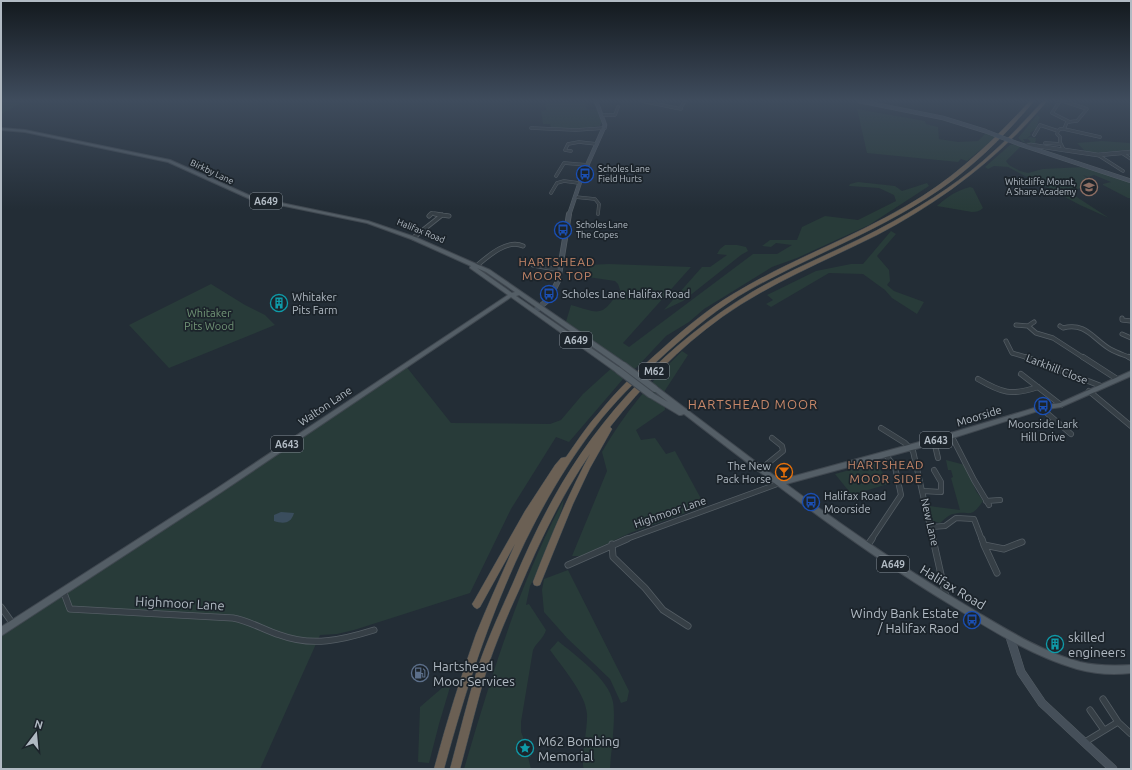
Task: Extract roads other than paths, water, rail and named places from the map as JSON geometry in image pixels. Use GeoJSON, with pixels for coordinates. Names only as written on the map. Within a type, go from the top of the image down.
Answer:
{"type":"FeatureCollection","features":[{"type":"Feature","properties":{"kind":"highway","name":"M62"},"geometry":{"type":"LineString","coordinates":[[439,769],[447,737],[478,644],[513,559],[546,496],[578,446],[593,425],[630,382],[682,335],[743,291],[910,207],[957,174],[1000,137]]}},
{"type":"Feature","properties":{"kind":"highway","name":"M62"},"geometry":{"type":"LineString","coordinates":[[455,769],[482,669],[502,617],[537,536],[584,457],[622,406],[655,370],[710,321],[784,276],[876,233],[915,212],[991,156],[1010,137]]}},
{"type":"Feature","properties":{"kind":"highway"},"geometry":{"type":"LineString","coordinates":[[537,582],[560,522],[576,489],[622,406]]}},
{"type":"Feature","properties":{"kind":"highway"},"geometry":{"type":"LineString","coordinates":[[477,604],[543,490],[558,467],[578,446]]}},
{"type":"Feature","properties":{"kind":"main road","name":"Birkby Lane"},"geometry":{"type":"LineString","coordinates":[[53,137],[169,162],[252,198],[368,222]]}},
{"type":"Feature","properties":{"kind":"main road"},"geometry":{"type":"LineString","coordinates":[[537,309],[550,298],[560,270],[567,222],[579,183],[601,137]]}},
{"type":"Feature","properties":{"kind":"main road"},"geometry":{"type":"LineString","coordinates":[[1001,137],[1131,181]]}},
{"type":"Feature","properties":{"kind":"main road","name":"Halifax Road"},"geometry":{"type":"LineString","coordinates":[[368,222],[413,238],[465,260],[511,294],[537,309],[623,365],[653,392]]}},
{"type":"Feature","properties":{"kind":"main road","name":"Halifax Road"},"geometry":{"type":"LineString","coordinates":[[475,267],[501,280],[520,293],[537,309],[618,370],[653,392]]}},
{"type":"Feature","properties":{"kind":"main road"},"geometry":{"type":"LineString","coordinates":[[501,280],[510,288],[512,291],[511,294]]}},
{"type":"Feature","properties":{"kind":"main road","name":"Walton Lane"},"geometry":{"type":"LineString","coordinates":[[64,593],[511,294],[520,293]]}},
{"type":"Feature","properties":{"kind":"main road","name":"A643"},"geometry":{"type":"LineString","coordinates":[[1089,391],[1131,373]]}},
{"type":"Feature","properties":{"kind":"main road","name":"Moorside"},"geometry":{"type":"LineString","coordinates":[[780,483],[934,441],[1041,408],[1061,404],[1089,391]]}},
{"type":"Feature","properties":{"kind":"main road","name":"A649"},"geometry":{"type":"LineString","coordinates":[[653,392],[707,429],[780,483]]}},
{"type":"Feature","properties":{"kind":"main road","name":"Halifax Road"},"geometry":{"type":"LineString","coordinates":[[780,483],[867,546],[946,599],[1010,637],[1038,650],[1081,666],[1106,670],[1131,669]]}},
{"type":"Feature","properties":{"kind":"main road","name":"A643"},"geometry":{"type":"LineString","coordinates":[[1,632],[64,593]]}},
{"type":"Feature","properties":{"kind":"main road"},"geometry":{"type":"LineString","coordinates":[[1010,637],[1021,672],[1030,688],[1042,703],[1113,769]]}},
{"type":"Feature","properties":{"kind":"street"},"geometry":{"type":"LineString","coordinates":[[1060,137],[1064,150]]}},
{"type":"Feature","properties":{"kind":"street"},"geometry":{"type":"LineString","coordinates":[[571,151],[563,150],[568,144],[579,142],[597,144]]}},
{"type":"Feature","properties":{"kind":"street"},"geometry":{"type":"LineString","coordinates":[[1045,143],[1061,144]]}},
{"type":"Feature","properties":{"kind":"street"},"geometry":{"type":"LineString","coordinates":[[1037,148],[1098,155],[1131,152]]}},
{"type":"Feature","properties":{"kind":"street"},"geometry":{"type":"LineString","coordinates":[[1122,153],[1131,159]]}},
{"type":"Feature","properties":{"kind":"street"},"geometry":{"type":"LineString","coordinates":[[1098,155],[1123,171]]}},
{"type":"Feature","properties":{"kind":"street"},"geometry":{"type":"LineString","coordinates":[[556,176],[564,163],[588,165]]}},
{"type":"Feature","properties":{"kind":"street"},"geometry":{"type":"LineString","coordinates":[[550,193],[557,183],[579,183]]}},
{"type":"Feature","properties":{"kind":"street"},"geometry":{"type":"LineString","coordinates":[[575,197],[595,200],[599,204],[598,214]]}},
{"type":"Feature","properties":{"kind":"street"},"geometry":{"type":"LineString","coordinates":[[429,216],[433,212],[449,216]]}},
{"type":"Feature","properties":{"kind":"street"},"geometry":{"type":"LineString","coordinates":[[413,238],[442,215]]}},
{"type":"Feature","properties":{"kind":"street"},"geometry":{"type":"LineString","coordinates":[[475,267],[496,250],[504,246],[517,244],[523,246]]}},
{"type":"Feature","properties":{"kind":"street"},"geometry":{"type":"LineString","coordinates":[[533,265],[560,270]]}},
{"type":"Feature","properties":{"kind":"street"},"geometry":{"type":"LineString","coordinates":[[1122,319],[1131,321]]}},
{"type":"Feature","properties":{"kind":"street"},"geometry":{"type":"LineString","coordinates":[[1028,326],[1034,322]]}},
{"type":"Feature","properties":{"kind":"street"},"geometry":{"type":"LineString","coordinates":[[1016,325],[1028,326],[1036,333],[1053,338],[1117,380]]}},
{"type":"Feature","properties":{"kind":"street"},"geometry":{"type":"LineString","coordinates":[[1062,328],[1074,325],[1081,326],[1113,352],[1131,358]]}},
{"type":"Feature","properties":{"kind":"street"},"geometry":{"type":"LineString","coordinates":[[1122,334],[1131,338]]}},
{"type":"Feature","properties":{"kind":"street","name":"Larkhill Close"},"geometry":{"type":"LineString","coordinates":[[1006,341],[1012,353],[1036,360],[1101,386]]}},
{"type":"Feature","properties":{"kind":"street"},"geometry":{"type":"LineString","coordinates":[[1021,374],[1061,404]]}},
{"type":"Feature","properties":{"kind":"street"},"geometry":{"type":"LineString","coordinates":[[978,379],[1009,394],[1025,392],[1038,387]]}},
{"type":"Feature","properties":{"kind":"street"},"geometry":{"type":"LineString","coordinates":[[1089,391],[1131,426]]}},
{"type":"Feature","properties":{"kind":"street"},"geometry":{"type":"LineString","coordinates":[[1041,408],[1071,434]]}},
{"type":"Feature","properties":{"kind":"street"},"geometry":{"type":"LineString","coordinates":[[1049,424],[1056,421]]}},
{"type":"Feature","properties":{"kind":"street"},"geometry":{"type":"LineString","coordinates":[[881,428],[910,447]]}},
{"type":"Feature","properties":{"kind":"street"},"geometry":{"type":"LineString","coordinates":[[951,435],[964,458],[978,490],[987,503],[1000,500]]}},
{"type":"Feature","properties":{"kind":"street"},"geometry":{"type":"LineString","coordinates":[[761,469],[780,456],[783,451],[782,446],[772,438]]}},
{"type":"Feature","properties":{"kind":"street"},"geometry":{"type":"LineString","coordinates":[[934,441],[938,458]]}},
{"type":"Feature","properties":{"kind":"street","name":"New Lane"},"geometry":{"type":"LineString","coordinates":[[910,447],[913,451],[923,491],[946,599]]}},
{"type":"Feature","properties":{"kind":"street"},"geometry":{"type":"LineString","coordinates":[[867,546],[901,495],[895,467],[885,454]]}},
{"type":"Feature","properties":{"kind":"street"},"geometry":{"type":"LineString","coordinates":[[923,491],[941,492],[941,482],[934,470]]}},
{"type":"Feature","properties":{"kind":"street","name":"Highmoor Lane"},"geometry":{"type":"LineString","coordinates":[[568,565],[612,544],[780,483]]}},
{"type":"Feature","properties":{"kind":"street"},"geometry":{"type":"LineString","coordinates":[[931,527],[945,526],[956,518],[974,519],[997,573]]}},
{"type":"Feature","properties":{"kind":"street"},"geometry":{"type":"LineString","coordinates":[[984,545],[1004,549],[1022,542]]}},
{"type":"Feature","properties":{"kind":"street"},"geometry":{"type":"LineString","coordinates":[[612,544],[613,557],[645,588],[663,610],[688,626]]}},
{"type":"Feature","properties":{"kind":"street","name":"Highmoor Lane"},"geometry":{"type":"LineString","coordinates":[[64,593],[70,609],[233,618],[246,620],[279,635],[308,643],[339,641],[374,630]]}},
{"type":"Feature","properties":{"kind":"street"},"geometry":{"type":"LineString","coordinates":[[1,607],[13,625]]}},
{"type":"Feature","properties":{"kind":"street"},"geometry":{"type":"LineString","coordinates":[[1103,699],[1118,722],[1131,734]]}},
{"type":"Feature","properties":{"kind":"street"},"geometry":{"type":"LineString","coordinates":[[1090,710],[1104,730]]}},
{"type":"Feature","properties":{"kind":"street"},"geometry":{"type":"LineString","coordinates":[[1084,742],[1118,722]]}},
{"type":"Feature","properties":{"kind":"water"},"geometry":{"type":"Polygon","coordinates":[[[281,512],[294,513],[293,517],[289,521],[280,523],[274,521],[274,515],[281,512]]]}},
{"type":"Feature","properties":{"kind":"place","name":"Scholes Lane Field Hurts"},"geometry":{"type":"Point","coordinates":[585,174]}},
{"type":"Feature","properties":{"kind":"place","name":"Whitcliffe Mount, A Share Academy"},"geometry":{"type":"Point","coordinates":[1089,187]}},
{"type":"Feature","properties":{"kind":"place","name":"Scholes Lane The Copes"},"geometry":{"type":"Point","coordinates":[563,230]}},
{"type":"Feature","properties":{"kind":"place","name":"Scholes Lane Halifax Road"},"geometry":{"type":"Point","coordinates":[549,294]}},
{"type":"Feature","properties":{"kind":"place","name":"Whitaker Pits Farm"},"geometry":{"type":"Point","coordinates":[279,303]}},
{"type":"Feature","properties":{"kind":"place","name":"Moorside Lark Hill Drive"},"geometry":{"type":"Point","coordinates":[1043,406]}},
{"type":"Feature","properties":{"kind":"place","name":"The New Pack Horse"},"geometry":{"type":"Point","coordinates":[784,472]}},
{"type":"Feature","properties":{"kind":"place","name":"Halifax Road Moorside"},"geometry":{"type":"Point","coordinates":[811,502]}},
{"type":"Feature","properties":{"kind":"place","name":"Windy Bank Estate / Halifax Raod"},"geometry":{"type":"Point","coordinates":[972,620]}},
{"type":"Feature","properties":{"kind":"place","name":"skilled engineers"},"geometry":{"type":"Point","coordinates":[1055,644]}},
{"type":"Feature","properties":{"kind":"place","name":"Hartshead Moor Services"},"geometry":{"type":"Point","coordinates":[420,673]}},
{"type":"Feature","properties":{"kind":"place","name":"M62 Bombing Memorial"},"geometry":{"type":"Point","coordinates":[525,748]}},
{"type":"Feature","properties":{"kind":"district","name":"HARTSHEAD MOOR TOP"},"geometry":{"type":"Point","coordinates":[557,268]}},
{"type":"Feature","properties":{"kind":"district","name":"HARTSHEAD MOOR"},"geometry":{"type":"Point","coordinates":[753,404]}},
{"type":"Feature","properties":{"kind":"district","name":"HARTSHEAD MOOR SIDE"},"geometry":{"type":"Point","coordinates":[886,471]}},
{"type":"Feature","properties":{"kind":"park label","name":"Whitaker Pits Wood"},"geometry":{"type":"Point","coordinates":[209,319]}}]}
